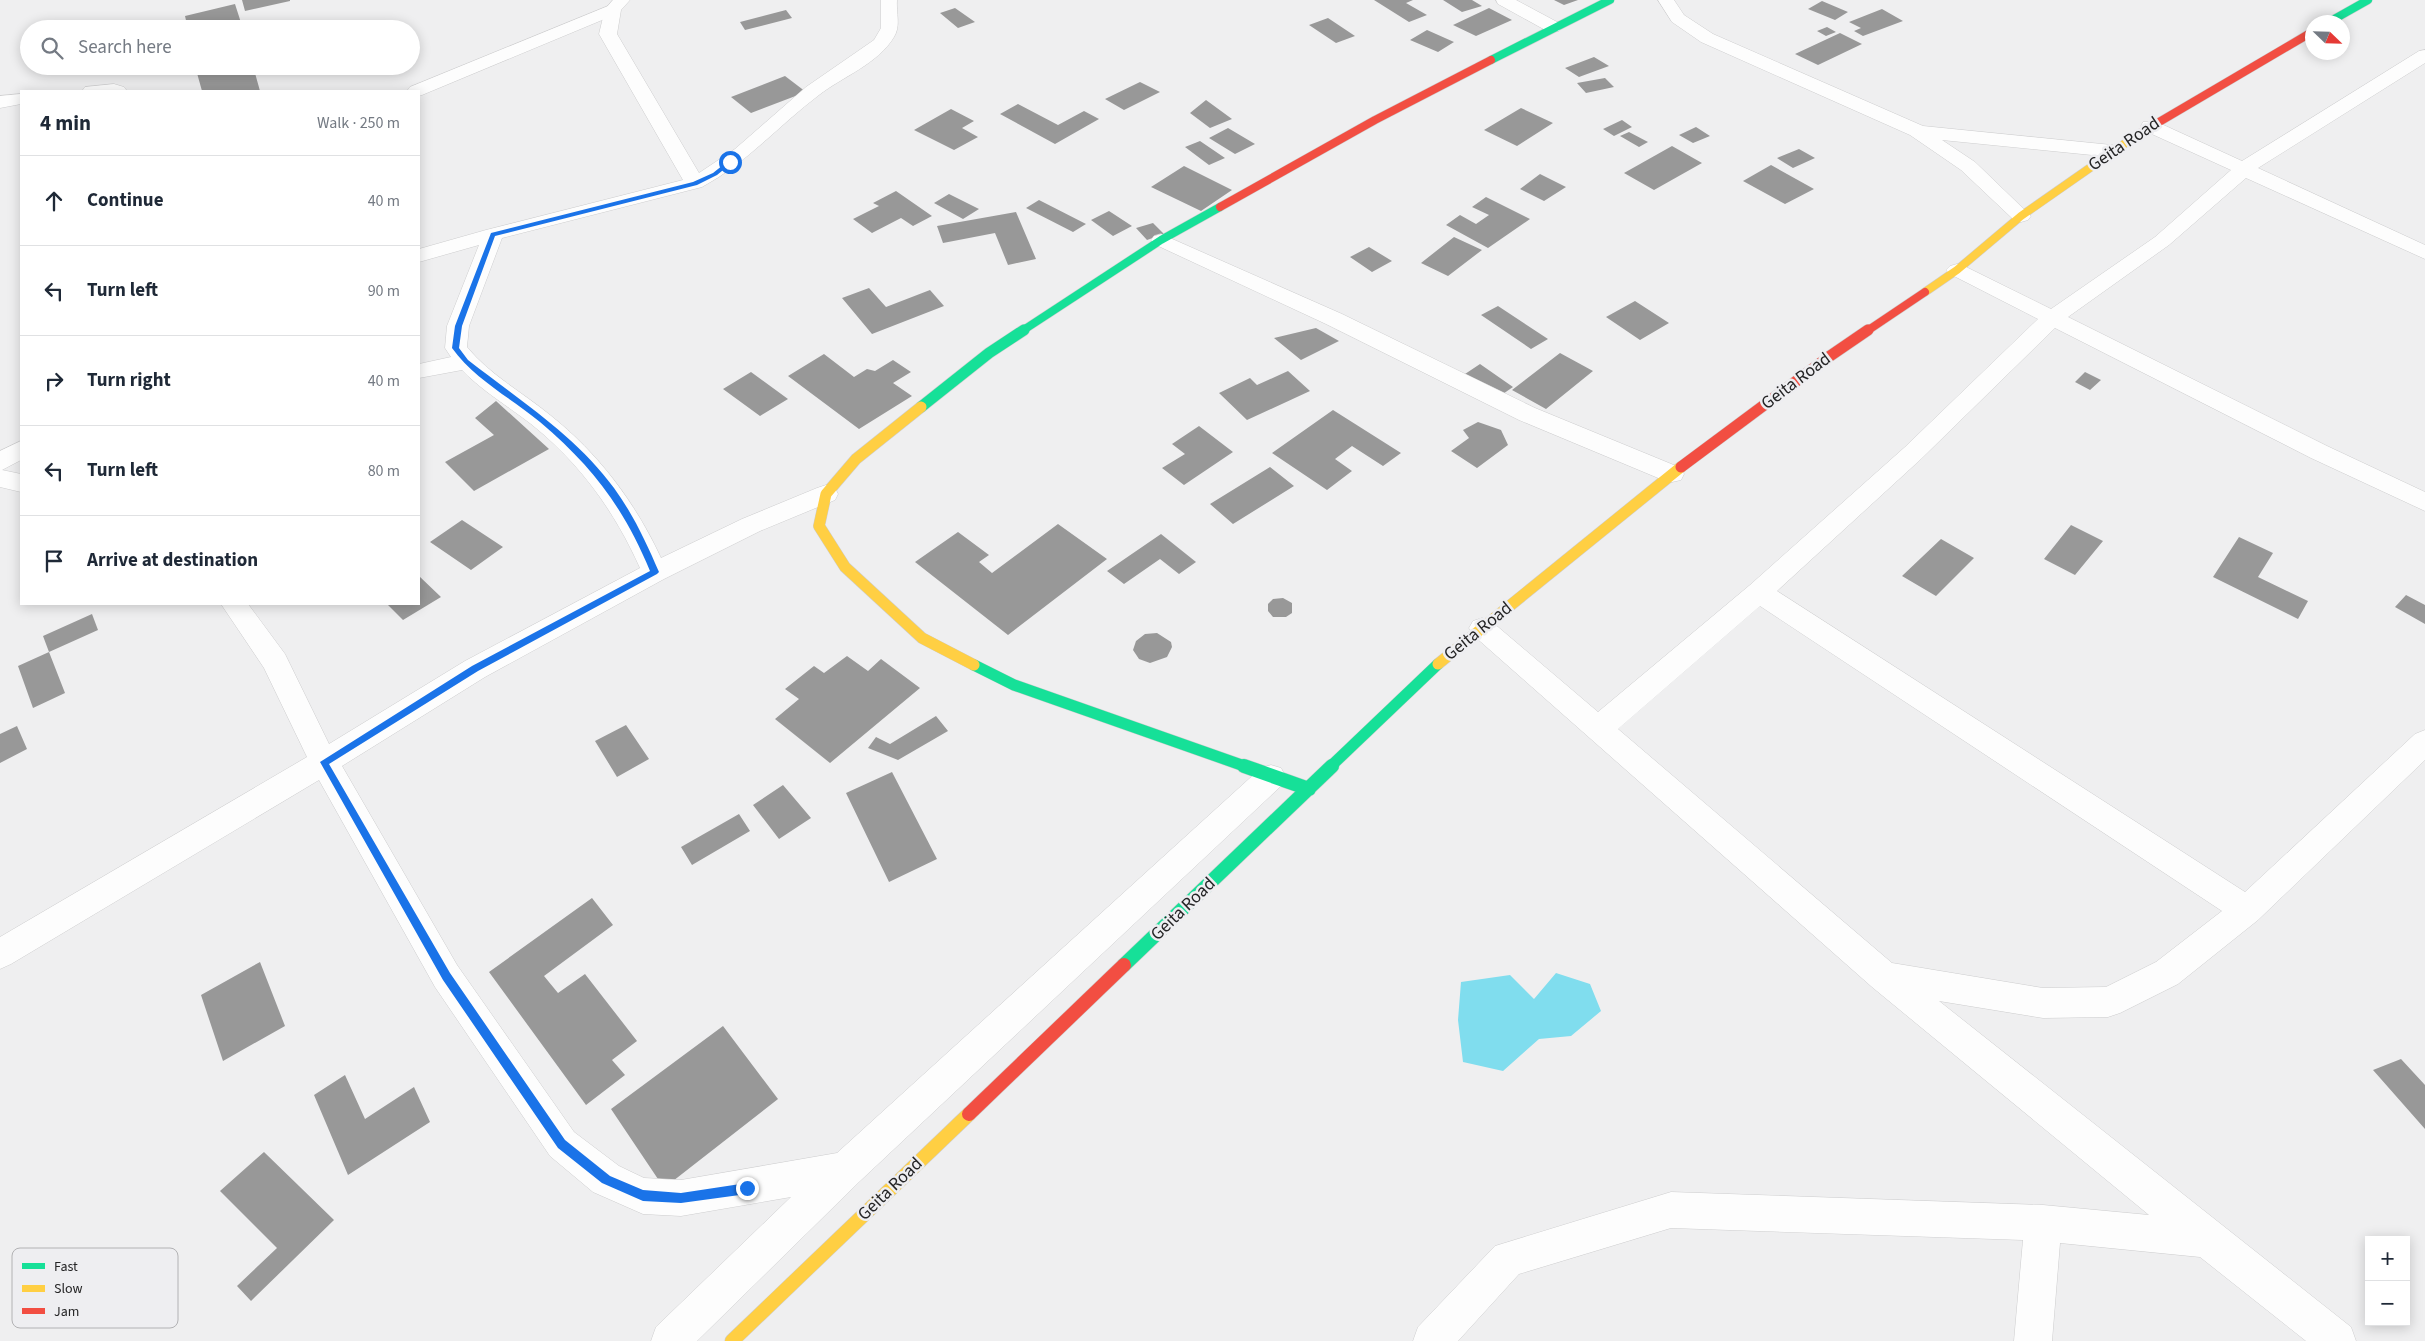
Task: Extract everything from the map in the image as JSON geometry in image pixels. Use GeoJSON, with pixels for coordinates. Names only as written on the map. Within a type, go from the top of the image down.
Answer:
{"type":"FeatureCollection","features":[{"type":"Feature","properties":{"kind":"main road"},"geometry":{"type":"LineString","coordinates":[[1309,789],[1014,686],[922,638],[845,567],[819,526],[826,494],[856,459],[989,354],[1161,240],[1375,120],[1553,27],[1610,0]]}},
{"type":"Feature","properties":{"kind":"main road"},"geometry":{"type":"LineString","coordinates":[[2341,15],[2368,0]]}},
{"type":"Feature","properties":{"kind":"main road","name":"Geita Road"},"geometry":{"type":"LineString","coordinates":[[732,1341],[1439,663],[1672,474],[1830,356],[1957,270],[2021,216],[2150,126],[2305,36]]}},
{"type":"Feature","properties":{"kind":"street"},"geometry":{"type":"LineString","coordinates":[[420,256],[493,234],[695,183],[715,174],[812,92],[875,48],[885,38],[890,28],[889,0]]}},
{"type":"Feature","properties":{"kind":"street"},"geometry":{"type":"LineString","coordinates":[[1504,0],[1553,27]]}},
{"type":"Feature","properties":{"kind":"street"},"geometry":{"type":"LineString","coordinates":[[1666,0],[1671,12],[1685,25],[1707,38],[1917,131],[1968,166],[2021,216]]}},
{"type":"Feature","properties":{"kind":"street"},"geometry":{"type":"LineString","coordinates":[[618,5],[608,34],[695,183]]}},
{"type":"Feature","properties":{"kind":"street"},"geometry":{"type":"LineString","coordinates":[[418,90],[618,5]]}},
{"type":"Feature","properties":{"kind":"street"},"geometry":{"type":"LineString","coordinates":[[1597,730],[1759,592],[1913,453],[2052,318],[2162,241],[2246,168],[2425,55]]}},
{"type":"Feature","properties":{"kind":"street"},"geometry":{"type":"LineString","coordinates":[[102,90],[116,90]]}},
{"type":"Feature","properties":{"kind":"street"},"geometry":{"type":"LineString","coordinates":[[0,102],[20,99]]}},
{"type":"Feature","properties":{"kind":"street"},"geometry":{"type":"LineString","coordinates":[[2150,126],[2246,168],[2425,253]]}},
{"type":"Feature","properties":{"kind":"street"},"geometry":{"type":"LineString","coordinates":[[1917,131],[2112,151]]}},
{"type":"Feature","properties":{"kind":"street"},"geometry":{"type":"LineString","coordinates":[[493,234],[458,326],[456,348],[465,362],[542,420],[582,456],[616,497],[639,535],[655,572]]}},
{"type":"Feature","properties":{"kind":"street"},"geometry":{"type":"LineString","coordinates":[[1161,240],[1334,319],[1527,414],[1590,442],[1672,474]]}},
{"type":"Feature","properties":{"kind":"street"},"geometry":{"type":"LineString","coordinates":[[1957,270],[2319,452],[2425,502]]}},
{"type":"Feature","properties":{"kind":"street"},"geometry":{"type":"LineString","coordinates":[[420,370],[465,362]]}},
{"type":"Feature","properties":{"kind":"street"},"geometry":{"type":"LineString","coordinates":[[0,462],[20,450]]}},
{"type":"Feature","properties":{"kind":"street"},"geometry":{"type":"LineString","coordinates":[[0,478],[20,483]]}},
{"type":"Feature","properties":{"kind":"street"},"geometry":{"type":"LineString","coordinates":[[0,954],[324,762],[475,668],[655,572],[751,525],[826,494]]}},
{"type":"Feature","properties":{"kind":"street"},"geometry":{"type":"LineString","coordinates":[[1759,592],[2247,910]]}},
{"type":"Feature","properties":{"kind":"street"},"geometry":{"type":"LineString","coordinates":[[235,605],[275,662],[324,762],[446,976],[562,1144],[606,1179],[643,1196],[681,1198],[747,1188],[846,1169]]}},
{"type":"Feature","properties":{"kind":"street"},"geometry":{"type":"LineString","coordinates":[[1482,628],[1882,976],[2207,1239],[2337,1341]]}},
{"type":"Feature","properties":{"kind":"street"},"geometry":{"type":"LineString","coordinates":[[1882,976],[2043,1003],[2108,1002],[2167,973],[2247,910],[2425,742]]}},
{"type":"Feature","properties":{"kind":"street"},"geometry":{"type":"LineString","coordinates":[[670,1341],[846,1169],[1271,777]]}},
{"type":"Feature","properties":{"kind":"street"},"geometry":{"type":"LineString","coordinates":[[1432,1341],[1508,1260],[1671,1210],[2043,1222],[2207,1239]]}},
{"type":"Feature","properties":{"kind":"street"},"geometry":{"type":"LineString","coordinates":[[2033,1341],[2043,1222]]}},
{"type":"Feature","properties":{"kind":"water"},"geometry":{"type":"Polygon","coordinates":[[[1556,973],[1590,984],[1601,1011],[1571,1036],[1539,1039],[1503,1071],[1463,1062],[1458,1020],[1461,982],[1510,975],[1534,999],[1556,973]]]}},
{"type":"Feature","properties":{"kind":"building"},"geometry":{"type":"Polygon","coordinates":[[[242,0],[290,0],[290,1],[245,11],[242,0]]]}},
{"type":"Feature","properties":{"kind":"building"},"geometry":{"type":"Polygon","coordinates":[[[1374,0],[1413,0],[1406,3],[1427,15],[1409,22],[1374,0]]]}},
{"type":"Feature","properties":{"kind":"building"},"geometry":{"type":"Polygon","coordinates":[[[1443,0],[1472,0],[1482,6],[1462,12],[1443,0]]]}},
{"type":"Feature","properties":{"kind":"building"},"geometry":{"type":"Polygon","coordinates":[[[1554,0],[1578,0],[1564,5],[1554,0]]]}},
{"type":"Feature","properties":{"kind":"building"},"geometry":{"type":"Polygon","coordinates":[[[1822,1],[1848,12],[1835,20],[1808,9],[1822,1]]]}},
{"type":"Feature","properties":{"kind":"building"},"geometry":{"type":"Polygon","coordinates":[[[235,4],[240,20],[186,20],[185,16],[235,4]]]}},
{"type":"Feature","properties":{"kind":"building"},"geometry":{"type":"Polygon","coordinates":[[[955,8],[975,22],[958,28],[940,13],[955,8]]]}},
{"type":"Feature","properties":{"kind":"building"},"geometry":{"type":"Polygon","coordinates":[[[1489,8],[1512,20],[1476,36],[1453,25],[1489,8]]]}},
{"type":"Feature","properties":{"kind":"building"},"geometry":{"type":"Polygon","coordinates":[[[1882,9],[1903,21],[1863,36],[1854,31],[1861,28],[1849,22],[1882,9]]]}},
{"type":"Feature","properties":{"kind":"building"},"geometry":{"type":"Polygon","coordinates":[[[786,10],[792,18],[745,30],[740,22],[786,10]]]}},
{"type":"Feature","properties":{"kind":"building"},"geometry":{"type":"Polygon","coordinates":[[[1328,18],[1355,36],[1336,43],[1309,25],[1328,18]]]}},
{"type":"Feature","properties":{"kind":"building"},"geometry":{"type":"Polygon","coordinates":[[[1827,27],[1836,32],[1826,36],[1817,31],[1827,27]]]}},
{"type":"Feature","properties":{"kind":"building"},"geometry":{"type":"Polygon","coordinates":[[[1427,30],[1454,42],[1438,52],[1410,40],[1427,30]]]}},
{"type":"Feature","properties":{"kind":"building"},"geometry":{"type":"Polygon","coordinates":[[[1840,33],[1862,44],[1818,65],[1795,54],[1840,33]]]}},
{"type":"Feature","properties":{"kind":"building"},"geometry":{"type":"Polygon","coordinates":[[[1594,57],[1609,66],[1579,77],[1565,68],[1594,57]]]}},
{"type":"Feature","properties":{"kind":"building"},"geometry":{"type":"Polygon","coordinates":[[[198,75],[256,75],[260,90],[202,90],[198,75]]]}},
{"type":"Feature","properties":{"kind":"building"},"geometry":{"type":"Polygon","coordinates":[[[785,76],[806,92],[751,113],[731,97],[785,76]]]}},
{"type":"Feature","properties":{"kind":"building"},"geometry":{"type":"Polygon","coordinates":[[[1605,78],[1614,87],[1586,93],[1577,83],[1605,78]]]}},
{"type":"Feature","properties":{"kind":"building"},"geometry":{"type":"Polygon","coordinates":[[[1140,82],[1160,92],[1124,110],[1105,99],[1140,82]]]}},
{"type":"Feature","properties":{"kind":"building"},"geometry":{"type":"Polygon","coordinates":[[[1206,100],[1232,119],[1210,128],[1190,113],[1206,100]]]}},
{"type":"Feature","properties":{"kind":"building"},"geometry":{"type":"Polygon","coordinates":[[[1018,104],[1058,125],[1084,111],[1099,119],[1055,144],[1000,114],[1018,104]]]}},
{"type":"Feature","properties":{"kind":"building"},"geometry":{"type":"Polygon","coordinates":[[[1521,108],[1553,123],[1517,146],[1484,130],[1521,108]]]}},
{"type":"Feature","properties":{"kind":"building"},"geometry":{"type":"Polygon","coordinates":[[[951,109],[974,121],[962,128],[978,137],[954,150],[914,130],[951,109]]]}},
{"type":"Feature","properties":{"kind":"building"},"geometry":{"type":"Polygon","coordinates":[[[1622,120],[1632,127],[1614,136],[1603,129],[1622,120]]]}},
{"type":"Feature","properties":{"kind":"building"},"geometry":{"type":"Polygon","coordinates":[[[1696,127],[1710,136],[1693,143],[1679,135],[1696,127]]]}},
{"type":"Feature","properties":{"kind":"building"},"geometry":{"type":"Polygon","coordinates":[[[1228,128],[1255,144],[1235,154],[1209,138],[1228,128]]]}},
{"type":"Feature","properties":{"kind":"building"},"geometry":{"type":"Polygon","coordinates":[[[1629,132],[1648,142],[1639,147],[1620,136],[1629,132]]]}},
{"type":"Feature","properties":{"kind":"building"},"geometry":{"type":"Polygon","coordinates":[[[1200,141],[1225,158],[1209,165],[1185,147],[1200,141]]]}},
{"type":"Feature","properties":{"kind":"building"},"geometry":{"type":"Polygon","coordinates":[[[1672,146],[1702,163],[1654,190],[1624,173],[1672,146]]]}},
{"type":"Feature","properties":{"kind":"building"},"geometry":{"type":"Polygon","coordinates":[[[1799,149],[1815,158],[1793,168],[1777,158],[1799,149]]]}},
{"type":"Feature","properties":{"kind":"building"},"geometry":{"type":"Polygon","coordinates":[[[1771,165],[1814,189],[1785,204],[1743,181],[1771,165]]]}},
{"type":"Feature","properties":{"kind":"building"},"geometry":{"type":"Polygon","coordinates":[[[1184,166],[1232,190],[1201,211],[1151,187],[1184,166]]]}},
{"type":"Feature","properties":{"kind":"building"},"geometry":{"type":"Polygon","coordinates":[[[1540,174],[1566,187],[1544,201],[1520,189],[1540,174]]]}},
{"type":"Feature","properties":{"kind":"building"},"geometry":{"type":"Polygon","coordinates":[[[896,191],[932,216],[913,226],[901,218],[872,233],[853,219],[879,206],[873,203],[896,191]]]}},
{"type":"Feature","properties":{"kind":"building"},"geometry":{"type":"Polygon","coordinates":[[[949,194],[979,209],[963,219],[934,203],[949,194]]]}},
{"type":"Feature","properties":{"kind":"building"},"geometry":{"type":"Polygon","coordinates":[[[1486,197],[1530,219],[1488,248],[1446,225],[1460,215],[1476,224],[1489,215],[1472,207],[1486,197]]]}},
{"type":"Feature","properties":{"kind":"building"},"geometry":{"type":"Polygon","coordinates":[[[1039,200],[1086,224],[1073,232],[1026,208],[1039,200]]]}},
{"type":"Feature","properties":{"kind":"building"},"geometry":{"type":"Polygon","coordinates":[[[1109,211],[1132,226],[1113,236],[1091,220],[1109,211]]]}},
{"type":"Feature","properties":{"kind":"building"},"geometry":{"type":"Polygon","coordinates":[[[1016,212],[1036,259],[1008,265],[995,233],[943,243],[937,226],[1016,212]]]}},
{"type":"Feature","properties":{"kind":"building"},"geometry":{"type":"Polygon","coordinates":[[[1153,223],[1164,234],[1147,240],[1136,228],[1153,223]]]}},
{"type":"Feature","properties":{"kind":"building"},"geometry":{"type":"Polygon","coordinates":[[[1454,237],[1482,250],[1448,276],[1421,263],[1454,237]]]}},
{"type":"Feature","properties":{"kind":"building"},"geometry":{"type":"Polygon","coordinates":[[[1369,247],[1392,261],[1372,272],[1350,257],[1369,247]]]}},
{"type":"Feature","properties":{"kind":"building"},"geometry":{"type":"Polygon","coordinates":[[[869,288],[886,307],[930,290],[944,306],[872,334],[842,298],[869,288]]]}},
{"type":"Feature","properties":{"kind":"building"},"geometry":{"type":"Polygon","coordinates":[[[1635,301],[1669,323],[1640,340],[1606,317],[1635,301]]]}},
{"type":"Feature","properties":{"kind":"building"},"geometry":{"type":"Polygon","coordinates":[[[1498,306],[1548,339],[1531,349],[1481,315],[1498,306]]]}},
{"type":"Feature","properties":{"kind":"building"},"geometry":{"type":"Polygon","coordinates":[[[1316,328],[1339,341],[1301,360],[1274,338],[1316,328]]]}},
{"type":"Feature","properties":{"kind":"building"},"geometry":{"type":"Polygon","coordinates":[[[1560,353],[1593,371],[1546,409],[1512,390],[1560,353]]]}},
{"type":"Feature","properties":{"kind":"building"},"geometry":{"type":"Polygon","coordinates":[[[824,354],[854,377],[867,369],[875,371],[893,360],[911,372],[893,383],[912,396],[859,429],[788,376],[824,354]]]}},
{"type":"Feature","properties":{"kind":"building"},"geometry":{"type":"Polygon","coordinates":[[[1480,364],[1513,387],[1497,398],[1462,376],[1480,364]]]}},
{"type":"Feature","properties":{"kind":"building"},"geometry":{"type":"Polygon","coordinates":[[[1288,371],[1310,391],[1247,420],[1219,393],[1250,378],[1257,385],[1288,371]]]}},
{"type":"Feature","properties":{"kind":"building"},"geometry":{"type":"Polygon","coordinates":[[[751,372],[788,399],[760,416],[723,389],[751,372]]]}},
{"type":"Feature","properties":{"kind":"building"},"geometry":{"type":"Polygon","coordinates":[[[2085,372],[2101,380],[2090,390],[2075,382],[2085,372]]]}},
{"type":"Feature","properties":{"kind":"building"},"geometry":{"type":"Polygon","coordinates":[[[496,401],[549,449],[474,491],[445,462],[494,435],[475,418],[496,401]]]}},
{"type":"Feature","properties":{"kind":"building"},"geometry":{"type":"Polygon","coordinates":[[[1333,410],[1401,453],[1383,466],[1352,446],[1335,459],[1352,471],[1327,490],[1272,453],[1333,410]]]}},
{"type":"Feature","properties":{"kind":"building"},"geometry":{"type":"Polygon","coordinates":[[[1478,422],[1501,430],[1508,445],[1477,468],[1451,451],[1469,438],[1463,430],[1478,422]]]}},
{"type":"Feature","properties":{"kind":"building"},"geometry":{"type":"Polygon","coordinates":[[[1199,426],[1233,452],[1184,485],[1162,468],[1185,454],[1172,444],[1199,426]]]}},
{"type":"Feature","properties":{"kind":"building"},"geometry":{"type":"Polygon","coordinates":[[[1270,467],[1294,486],[1233,524],[1210,504],[1270,467]]]}},
{"type":"Feature","properties":{"kind":"building"},"geometry":{"type":"Polygon","coordinates":[[[462,520],[503,547],[471,570],[430,542],[462,520]]]}},
{"type":"Feature","properties":{"kind":"building"},"geometry":{"type":"Polygon","coordinates":[[[1058,524],[1107,559],[1008,635],[915,562],[958,532],[989,555],[979,562],[992,573],[1058,524]]]}},
{"type":"Feature","properties":{"kind":"building"},"geometry":{"type":"Polygon","coordinates":[[[2071,525],[2103,541],[2075,575],[2044,559],[2071,525]]]}},
{"type":"Feature","properties":{"kind":"building"},"geometry":{"type":"Polygon","coordinates":[[[1161,534],[1196,562],[1179,574],[1160,559],[1124,584],[1107,571],[1161,534]]]}},
{"type":"Feature","properties":{"kind":"building"},"geometry":{"type":"Polygon","coordinates":[[[2239,537],[2273,553],[2258,577],[2308,601],[2298,619],[2213,577],[2239,537]]]}},
{"type":"Feature","properties":{"kind":"building"},"geometry":{"type":"Polygon","coordinates":[[[1941,539],[1974,558],[1936,596],[1902,576],[1941,539]]]}},
{"type":"Feature","properties":{"kind":"building"},"geometry":{"type":"Polygon","coordinates":[[[420,577],[441,597],[403,620],[388,605],[420,605],[420,577]]]}},
{"type":"Feature","properties":{"kind":"building"},"geometry":{"type":"Polygon","coordinates":[[[2406,595],[2425,605],[2425,624],[2395,607],[2406,595]]]}},
{"type":"Feature","properties":{"kind":"building"},"geometry":{"type":"Polygon","coordinates":[[[1283,598],[1292,603],[1292,613],[1286,617],[1273,617],[1268,611],[1268,604],[1273,599],[1283,598]]]}},
{"type":"Feature","properties":{"kind":"building"},"geometry":{"type":"Polygon","coordinates":[[[92,614],[98,630],[49,652],[43,636],[92,614]]]}},
{"type":"Feature","properties":{"kind":"building"},"geometry":{"type":"Polygon","coordinates":[[[1157,633],[1171,642],[1172,647],[1167,657],[1150,663],[1139,659],[1133,650],[1136,641],[1145,634],[1157,633]]]}},
{"type":"Feature","properties":{"kind":"building"},"geometry":{"type":"Polygon","coordinates":[[[49,652],[65,693],[33,708],[18,666],[49,652]]]}},
{"type":"Feature","properties":{"kind":"building"},"geometry":{"type":"Polygon","coordinates":[[[847,656],[868,671],[881,659],[920,688],[830,763],[775,719],[799,699],[785,689],[814,666],[824,673],[847,656]]]}},
{"type":"Feature","properties":{"kind":"building"},"geometry":{"type":"Polygon","coordinates":[[[936,716],[948,731],[898,760],[868,748],[876,737],[890,744],[936,716]]]}},
{"type":"Feature","properties":{"kind":"building"},"geometry":{"type":"Polygon","coordinates":[[[626,725],[649,759],[617,777],[595,741],[626,725]]]}},
{"type":"Feature","properties":{"kind":"building"},"geometry":{"type":"Polygon","coordinates":[[[17,726],[27,749],[0,763],[0,734],[17,726]]]}},
{"type":"Feature","properties":{"kind":"building"},"geometry":{"type":"Polygon","coordinates":[[[892,772],[937,859],[889,882],[846,793],[892,772]]]}},
{"type":"Feature","properties":{"kind":"building"},"geometry":{"type":"Polygon","coordinates":[[[783,785],[811,818],[779,839],[753,805],[783,785]]]}},
{"type":"Feature","properties":{"kind":"building"},"geometry":{"type":"Polygon","coordinates":[[[739,814],[750,831],[692,865],[681,847],[739,814]]]}},
{"type":"Feature","properties":{"kind":"building"},"geometry":{"type":"Polygon","coordinates":[[[592,898],[613,925],[544,976],[558,993],[585,974],[637,1041],[612,1060],[625,1075],[586,1105],[489,972],[592,898]]]}},
{"type":"Feature","properties":{"kind":"building"},"geometry":{"type":"Polygon","coordinates":[[[260,962],[285,1026],[223,1061],[201,995],[260,962]]]}},
{"type":"Feature","properties":{"kind":"building"},"geometry":{"type":"Polygon","coordinates":[[[723,1026],[778,1099],[664,1188],[611,1109],[723,1026]]]}},
{"type":"Feature","properties":{"kind":"building"},"geometry":{"type":"Polygon","coordinates":[[[2401,1059],[2425,1085],[2425,1129],[2373,1070],[2401,1059]]]}},
{"type":"Feature","properties":{"kind":"building"},"geometry":{"type":"Polygon","coordinates":[[[345,1075],[365,1119],[414,1087],[430,1122],[348,1175],[314,1095],[345,1075]]]}},
{"type":"Feature","properties":{"kind":"building"},"geometry":{"type":"Polygon","coordinates":[[[264,1152],[334,1220],[251,1301],[237,1286],[277,1248],[220,1191],[264,1152]]]}},
{"type":"Feature","properties":{"kind":"traffic: fast"},"geometry":{"type":"LineString","coordinates":[[1491,60],[1610,0]]}},
{"type":"Feature","properties":{"kind":"traffic: fast"},"geometry":{"type":"LineString","coordinates":[[2341,15],[2368,0]]}},
{"type":"Feature","properties":{"kind":"traffic: fast"},"geometry":{"type":"LineString","coordinates":[[921,407],[989,353],[1161,240],[1220,207]]}},
{"type":"Feature","properties":{"kind":"traffic: fast"},"geometry":{"type":"LineString","coordinates":[[1124,965],[1438,664]]}},
{"type":"Feature","properties":{"kind":"traffic: fast"},"geometry":{"type":"LineString","coordinates":[[974,665],[1014,685],[1309,789]]}},
{"type":"Feature","properties":{"kind":"traffic: slow"},"geometry":{"type":"LineString","coordinates":[[1925,292],[1957,270],[2021,216],[2137,135]]}},
{"type":"Feature","properties":{"kind":"traffic: slow"},"geometry":{"type":"LineString","coordinates":[[921,407],[856,459],[826,494],[819,526],[845,567],[922,638],[974,665]]}},
{"type":"Feature","properties":{"kind":"traffic: slow"},"geometry":{"type":"LineString","coordinates":[[1438,664],[1681,467]]}},
{"type":"Feature","properties":{"kind":"traffic: slow"},"geometry":{"type":"LineString","coordinates":[[732,1341],[969,1114]]}},
{"type":"Feature","properties":{"kind":"traffic: jam"},"geometry":{"type":"LineString","coordinates":[[2137,135],[2305,36]]}},
{"type":"Feature","properties":{"kind":"traffic: jam"},"geometry":{"type":"LineString","coordinates":[[1220,207],[1375,120],[1491,60]]}},
{"type":"Feature","properties":{"kind":"traffic: jam"},"geometry":{"type":"LineString","coordinates":[[1681,467],[1830,356],[1925,292]]}},
{"type":"Feature","properties":{"kind":"traffic: jam"},"geometry":{"type":"LineString","coordinates":[[969,1114],[1124,965]]}},
{"type":"Feature","properties":{"kind":"route"},"geometry":{"type":"LineString","coordinates":[[730,162],[715,174],[695,183],[493,234],[458,326],[456,348],[465,362],[542,420],[582,456],[611,489],[639,535],[655,572],[475,668],[324,762],[446,976],[562,1144],[606,1179],[643,1196],[681,1198],[747,1188]]}}]}
